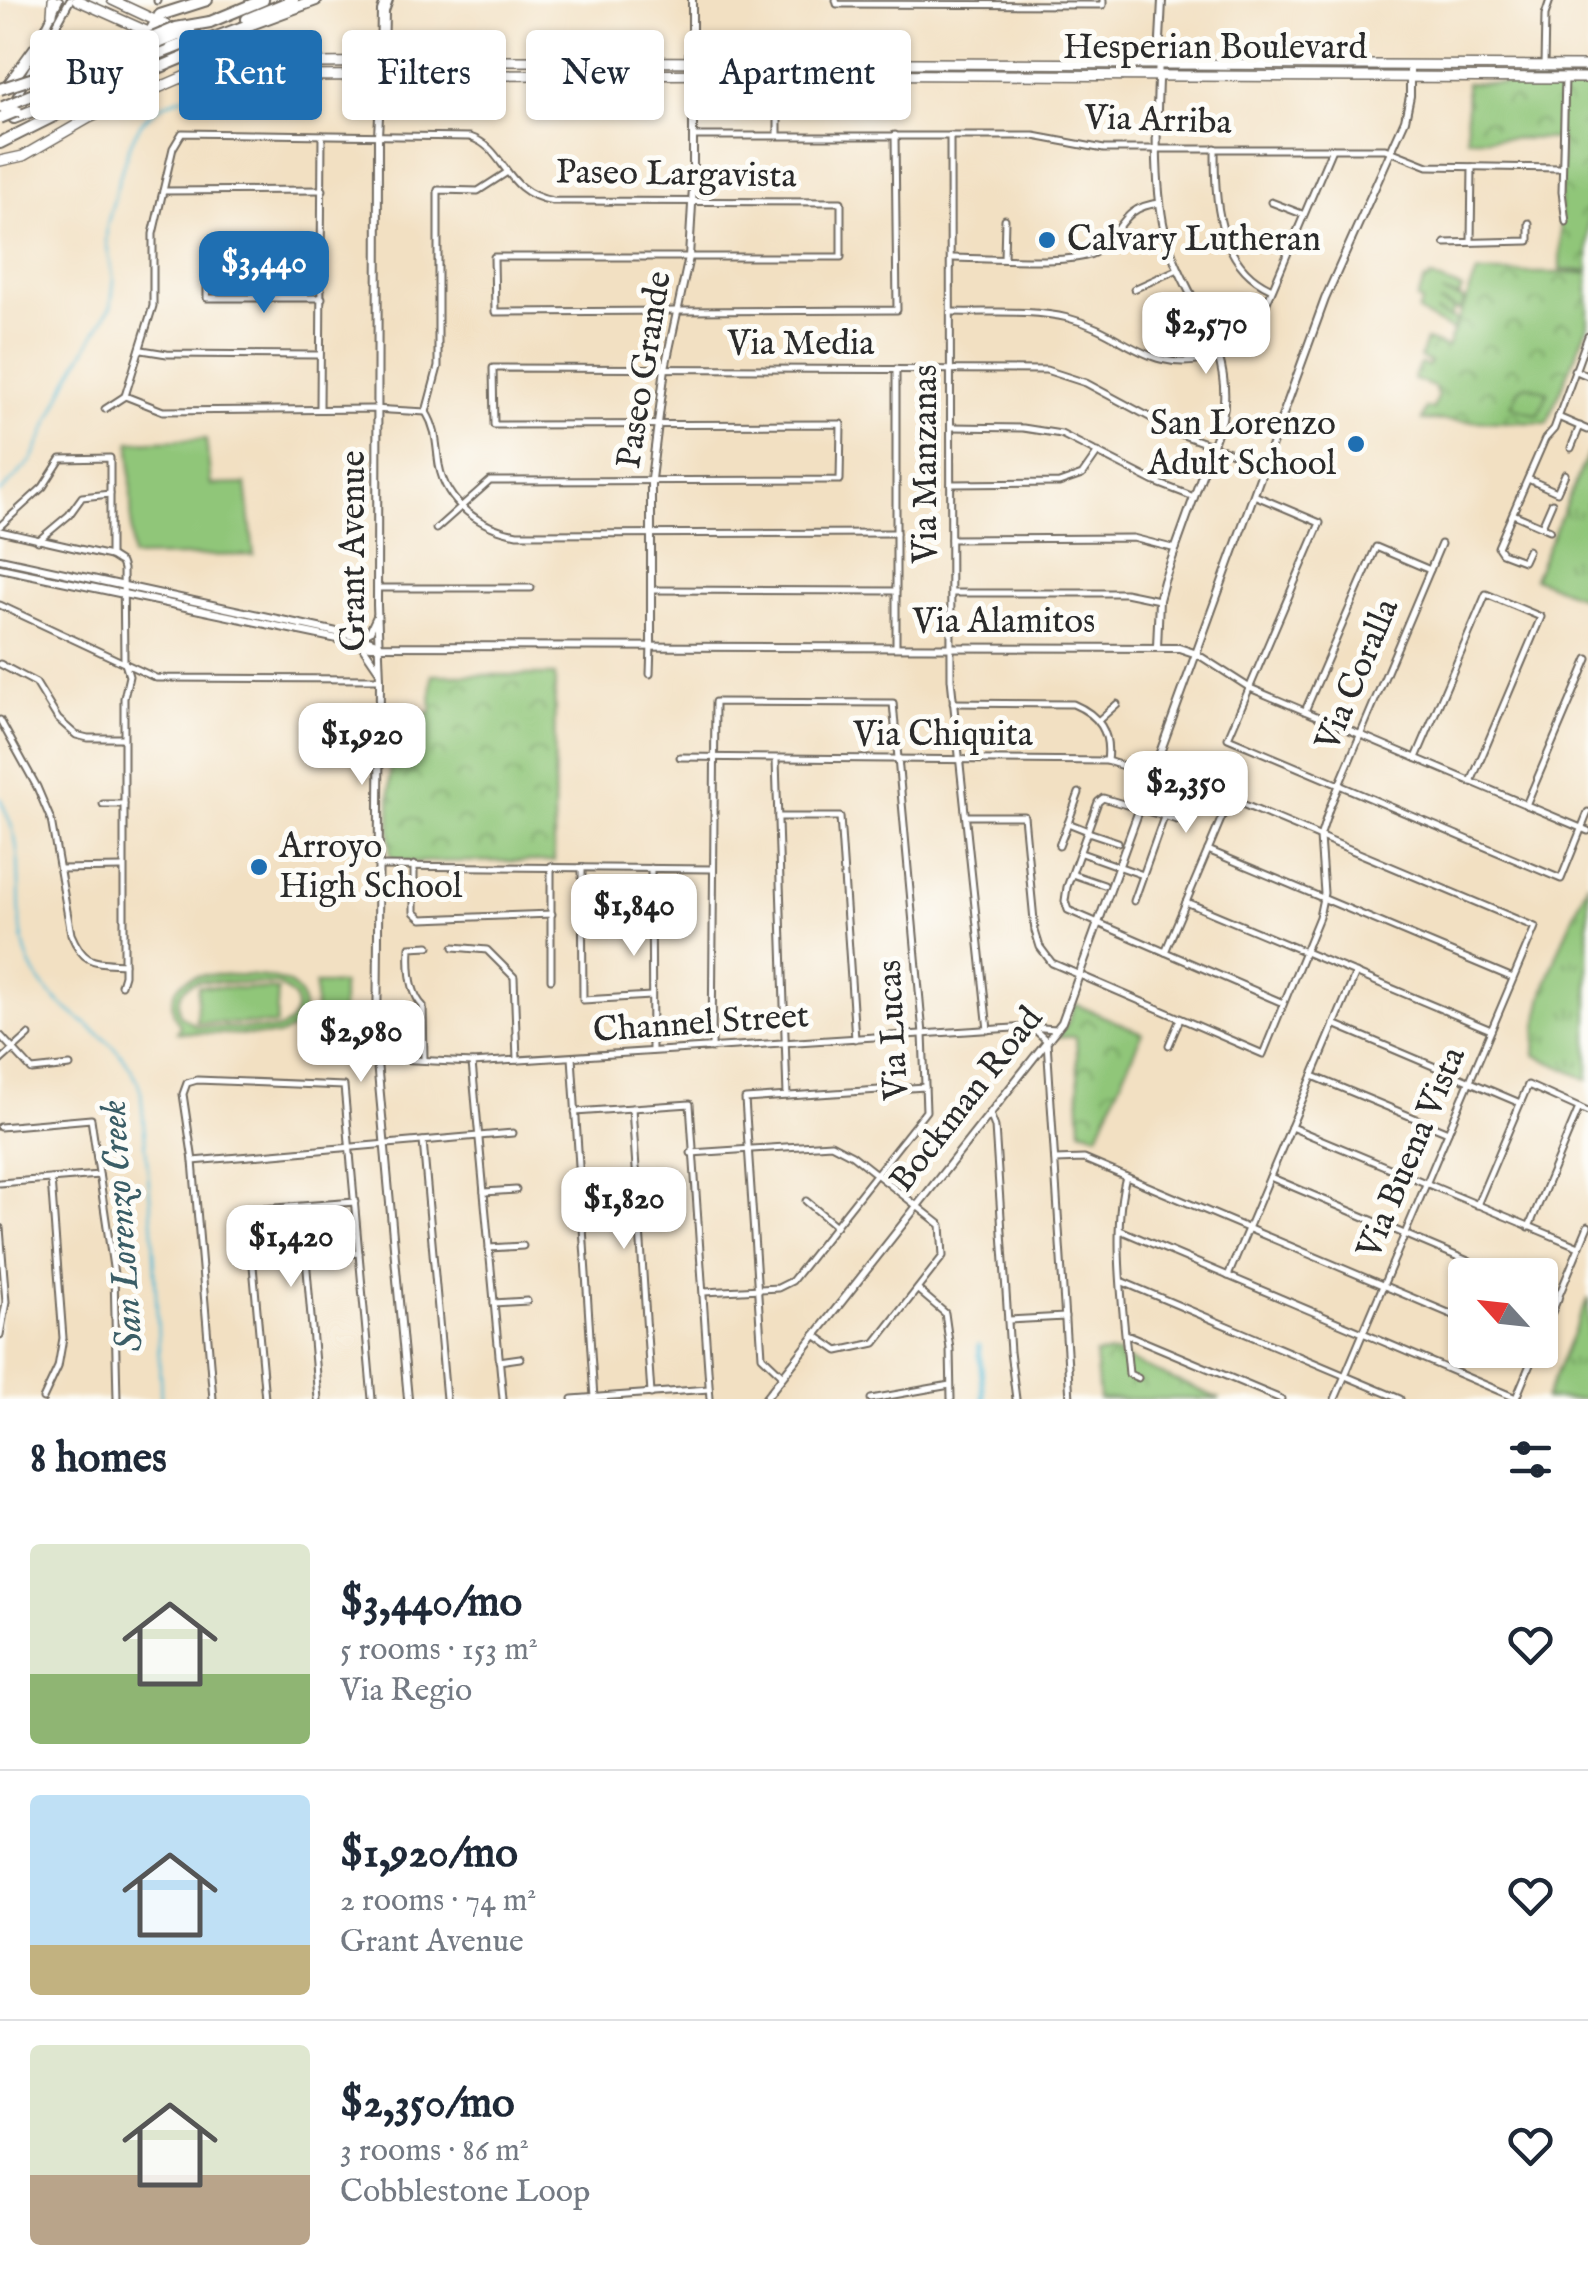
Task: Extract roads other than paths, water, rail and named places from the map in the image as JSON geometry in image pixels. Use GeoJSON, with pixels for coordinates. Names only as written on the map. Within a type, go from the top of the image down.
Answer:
{"type":"FeatureCollection","features":[{"type":"Feature","properties":{"kind":"highway"},"geometry":{"type":"LineString","coordinates":[[153,30],[156,20],[164,13],[207,0]]}},
{"type":"Feature","properties":{"kind":"highway"},"geometry":{"type":"LineString","coordinates":[[227,30],[292,0]]}},
{"type":"Feature","properties":{"kind":"highway"},"geometry":{"type":"LineString","coordinates":[[159,35],[210,22],[234,26],[257,15],[316,0]]}},
{"type":"Feature","properties":{"kind":"highway"},"geometry":{"type":"LineString","coordinates":[[382,30],[387,0]]}},
{"type":"Feature","properties":{"kind":"highway"},"geometry":{"type":"LineString","coordinates":[[1,117],[179,53]]}},
{"type":"Feature","properties":{"kind":"highway"},"geometry":{"type":"LineString","coordinates":[[0,143],[179,53]]}},
{"type":"Feature","properties":{"kind":"highway"},"geometry":{"type":"LineString","coordinates":[[0,91],[12,83],[30,56]]}},
{"type":"Feature","properties":{"kind":"highway"},"geometry":{"type":"LineString","coordinates":[[0,91],[30,80]]}},
{"type":"Feature","properties":{"kind":"highway"},"geometry":{"type":"LineString","coordinates":[[1,117],[20,96],[30,92]]}},
{"type":"Feature","properties":{"kind":"main road"},"geometry":{"type":"LineString","coordinates":[[52,14],[56,0]]}},
{"type":"Feature","properties":{"kind":"main road","name":"Hesperian Boulevard"},"geometry":{"type":"LineString","coordinates":[[74,0],[133,30]]}},
{"type":"Feature","properties":{"kind":"main road","name":"Hesperian Boulevard"},"geometry":{"type":"LineString","coordinates":[[112,0],[180,30]]}},
{"type":"Feature","properties":{"kind":"main road","name":"Hesperian Boulevard"},"geometry":{"type":"LineString","coordinates":[[506,62],[684,62]]}},
{"type":"Feature","properties":{"kind":"main road","name":"Hesperian Boulevard"},"geometry":{"type":"LineString","coordinates":[[911,63],[1076,64],[1234,76],[1274,70],[1588,66]]}},
{"type":"Feature","properties":{"kind":"main road"},"geometry":{"type":"LineString","coordinates":[[1057,75],[1076,64]]}},
{"type":"Feature","properties":{"kind":"main road","name":"Hesperian Boulevard"},"geometry":{"type":"LineString","coordinates":[[911,74],[1306,70],[1318,65],[1502,77],[1588,78]]}},
{"type":"Feature","properties":{"kind":"main road"},"geometry":{"type":"LineString","coordinates":[[1502,77],[1513,74],[1520,66]]}},
{"type":"Feature","properties":{"kind":"main road","name":"Hesperian Boulevard"},"geometry":{"type":"LineString","coordinates":[[506,75],[684,75]]}},
{"type":"Feature","properties":{"kind":"main road"},"geometry":{"type":"LineString","coordinates":[[0,161],[23,156],[89,118],[179,87]]}},
{"type":"Feature","properties":{"kind":"street"},"geometry":{"type":"LineString","coordinates":[[1,117],[20,96],[74,0]]}},
{"type":"Feature","properties":{"kind":"street","name":"Paseo Grande"},"geometry":{"type":"LineString","coordinates":[[692,0],[692,30]]}},
{"type":"Feature","properties":{"kind":"street"},"geometry":{"type":"LineString","coordinates":[[836,0],[837,4],[1103,2]]}},
{"type":"Feature","properties":{"kind":"street"},"geometry":{"type":"LineString","coordinates":[[1157,647],[1160,600],[1225,405],[1220,356],[1178,269],[1160,203],[1162,0]]}},
{"type":"Feature","properties":{"kind":"street"},"geometry":{"type":"LineString","coordinates":[[1544,66],[1550,0]]}},
{"type":"Feature","properties":{"kind":"street"},"geometry":{"type":"LineString","coordinates":[[44,30],[52,14]]}},
{"type":"Feature","properties":{"kind":"street"},"geometry":{"type":"LineString","coordinates":[[20,96],[30,65]]}},
{"type":"Feature","properties":{"kind":"street","name":"Bockman Road"},"geometry":{"type":"LineString","coordinates":[[765,1399],[1057,1029],[1142,809],[1329,290],[1408,109],[1411,70]]}},
{"type":"Feature","properties":{"kind":"street"},"geometry":{"type":"LineString","coordinates":[[1565,78],[1562,192],[1566,222]]}},
{"type":"Feature","properties":{"kind":"street","name":"Grant Avenue"},"geometry":{"type":"LineString","coordinates":[[378,120],[377,1054],[408,1399]]}},
{"type":"Feature","properties":{"kind":"street","name":"Paseo Grande"},"geometry":{"type":"LineString","coordinates":[[650,674],[650,479],[665,368],[689,257],[693,120]]}},
{"type":"Feature","properties":{"kind":"street"},"geometry":{"type":"LineString","coordinates":[[778,120],[778,134]]}},
{"type":"Feature","properties":{"kind":"street","name":"Paseo Largavista"},"geometry":{"type":"LineString","coordinates":[[163,191],[173,148],[182,133],[378,135],[470,137],[487,145],[506,173],[526,192],[553,201],[840,202],[841,257],[689,257]]}},
{"type":"Feature","properties":{"kind":"street"},"geometry":{"type":"LineString","coordinates":[[320,409],[322,135]]}},
{"type":"Feature","properties":{"kind":"street"},"geometry":{"type":"LineString","coordinates":[[689,257],[494,257],[495,312],[897,310],[896,135]]}},
{"type":"Feature","properties":{"kind":"street","name":"Via Arriba"},"geometry":{"type":"LineString","coordinates":[[693,136],[1034,136],[1104,149],[1384,148],[1428,166],[1559,168]]}},
{"type":"Feature","properties":{"kind":"street","name":"Via Manzanas"},"geometry":{"type":"LineString","coordinates":[[950,136],[953,703],[988,1030]]}},
{"type":"Feature","properties":{"kind":"street"},"geometry":{"type":"LineString","coordinates":[[1215,148],[1215,196],[1228,246],[1252,280],[1270,288]]}},
{"type":"Feature","properties":{"kind":"street"},"geometry":{"type":"LineString","coordinates":[[951,312],[1067,318],[1174,364],[1220,356],[1243,346],[1253,335],[1332,148]]}},
{"type":"Feature","properties":{"kind":"street"},"geometry":{"type":"LineString","coordinates":[[1471,242],[1472,168]]}},
{"type":"Feature","properties":{"kind":"street"},"geometry":{"type":"LineString","coordinates":[[506,173],[478,190],[438,190],[438,368],[426,412],[435,426],[440,471],[460,506],[483,524],[517,534],[896,534]]}},
{"type":"Feature","properties":{"kind":"street"},"geometry":{"type":"LineString","coordinates":[[105,409],[125,396],[154,306],[152,234],[163,191],[323,190]]}},
{"type":"Feature","properties":{"kind":"street"},"geometry":{"type":"LineString","coordinates":[[1271,202],[1302,214]]}},
{"type":"Feature","properties":{"kind":"street"},"geometry":{"type":"LineString","coordinates":[[952,258],[1079,258],[1094,253],[1126,216],[1143,206],[1160,203]]}},
{"type":"Feature","properties":{"kind":"street"},"geometry":{"type":"LineString","coordinates":[[1004,219],[1004,258]]}},
{"type":"Feature","properties":{"kind":"street"},"geometry":{"type":"LineString","coordinates":[[1446,242],[1528,242],[1529,223]]}},
{"type":"Feature","properties":{"kind":"street"},"geometry":{"type":"LineString","coordinates":[[322,298],[208,298],[207,246],[323,244]]}},
{"type":"Feature","properties":{"kind":"street"},"geometry":{"type":"LineString","coordinates":[[1134,288],[1178,269]]}},
{"type":"Feature","properties":{"kind":"street"},"geometry":{"type":"LineString","coordinates":[[1528,550],[1523,562],[1498,547],[1558,417],[1588,336]]}},
{"type":"Feature","properties":{"kind":"street"},"geometry":{"type":"LineString","coordinates":[[142,350],[320,355]]}},
{"type":"Feature","properties":{"kind":"street","name":"Via Media"},"geometry":{"type":"LineString","coordinates":[[657,424],[494,425],[493,368],[1022,368],[1066,375],[1165,426],[1265,465]]}},
{"type":"Feature","properties":{"kind":"street"},"geometry":{"type":"LineString","coordinates":[[896,369],[896,646]]}},
{"type":"Feature","properties":{"kind":"street"},"geometry":{"type":"LineString","coordinates":[[1574,370],[1588,376]]}},
{"type":"Feature","properties":{"kind":"street"},"geometry":{"type":"LineString","coordinates":[[125,396],[164,411],[426,412]]}},
{"type":"Feature","properties":{"kind":"street"},"geometry":{"type":"LineString","coordinates":[[1558,417],[1588,430]]}},
{"type":"Feature","properties":{"kind":"street"},"geometry":{"type":"LineString","coordinates":[[436,529],[490,481],[840,480],[841,424],[657,424]]}},
{"type":"Feature","properties":{"kind":"street"},"geometry":{"type":"LineString","coordinates":[[1571,448],[1580,426]]}},
{"type":"Feature","properties":{"kind":"street"},"geometry":{"type":"LineString","coordinates":[[951,427],[1045,430],[1074,439],[1194,497]]}},
{"type":"Feature","properties":{"kind":"street"},"geometry":{"type":"LineString","coordinates":[[951,484],[1060,484],[1082,475],[1098,452]]}},
{"type":"Feature","properties":{"kind":"street"},"geometry":{"type":"LineString","coordinates":[[110,556],[110,458],[61,459],[43,487],[0,528],[38,542],[110,556],[122,564],[127,666],[121,985]]}},
{"type":"Feature","properties":{"kind":"street"},"geometry":{"type":"LineString","coordinates":[[1528,479],[1557,492],[1565,474]]}},
{"type":"Feature","properties":{"kind":"street"},"geometry":{"type":"LineString","coordinates":[[38,542],[69,514],[82,496],[110,494]]}},
{"type":"Feature","properties":{"kind":"street"},"geometry":{"type":"LineString","coordinates":[[1254,496],[1320,523],[1228,738],[1561,879],[1585,829],[1588,812]]}},
{"type":"Feature","properties":{"kind":"street"},"geometry":{"type":"LineString","coordinates":[[1542,526],[1552,503]]}},
{"type":"Feature","properties":{"kind":"street"},"geometry":{"type":"LineString","coordinates":[[1514,514],[1550,530]]}},
{"type":"Feature","properties":{"kind":"street"},"geometry":{"type":"LineString","coordinates":[[951,538],[1134,538],[1176,548]]}},
{"type":"Feature","properties":{"kind":"street","name":"Via Coralla"},"geometry":{"type":"LineString","coordinates":[[1180,1019],[1263,1054],[1324,899],[1320,837],[1441,544]]}},
{"type":"Feature","properties":{"kind":"street"},"geometry":{"type":"LineString","coordinates":[[1305,711],[1376,547],[1430,570]]}},
{"type":"Feature","properties":{"kind":"street"},"geometry":{"type":"LineString","coordinates":[[0,559],[124,591]]}},
{"type":"Feature","properties":{"kind":"street"},"geometry":{"type":"LineString","coordinates":[[0,568],[124,591]]}},
{"type":"Feature","properties":{"kind":"street"},"geometry":{"type":"LineString","coordinates":[[378,588],[532,588]]}},
{"type":"Feature","properties":{"kind":"street"},"geometry":{"type":"LineString","coordinates":[[650,590],[896,592]]}},
{"type":"Feature","properties":{"kind":"street","name":"Via Alamitos"},"geometry":{"type":"LineString","coordinates":[[124,591],[380,645],[1184,648],[1250,688],[1585,829]]}},
{"type":"Feature","properties":{"kind":"street"},"geometry":{"type":"LineString","coordinates":[[952,593],[1126,593],[1160,600]]}},
{"type":"Feature","properties":{"kind":"street"},"geometry":{"type":"LineString","coordinates":[[1416,758],[1486,594],[1541,618],[1471,782]]}},
{"type":"Feature","properties":{"kind":"street"},"geometry":{"type":"LineString","coordinates":[[0,606],[156,678],[380,676],[359,640],[370,631],[378,615]]}},
{"type":"Feature","properties":{"kind":"street"},"geometry":{"type":"LineString","coordinates":[[1526,805],[1588,659]]}},
{"type":"Feature","properties":{"kind":"street"},"geometry":{"type":"LineString","coordinates":[[0,664],[36,683],[58,719],[76,735],[124,738]]}},
{"type":"Feature","properties":{"kind":"street","name":"Via Lucas"},"geometry":{"type":"LineString","coordinates":[[704,1292],[778,1288],[792,1281],[926,1111],[923,1034],[894,703],[716,702],[713,758]]}},
{"type":"Feature","properties":{"kind":"street"},"geometry":{"type":"LineString","coordinates":[[953,703],[1073,704],[1098,720],[1108,742],[1107,761]]}},
{"type":"Feature","properties":{"kind":"street"},"geometry":{"type":"LineString","coordinates":[[1098,720],[1117,704]]}},
{"type":"Feature","properties":{"kind":"street"},"geometry":{"type":"LineString","coordinates":[[0,720],[51,820],[71,934],[83,957],[94,962],[124,964]]}},
{"type":"Feature","properties":{"kind":"street","name":"Via Chiquita"},"geometry":{"type":"LineString","coordinates":[[680,757],[1107,761],[1230,798],[1535,927]]}},
{"type":"Feature","properties":{"kind":"street"},"geometry":{"type":"LineString","coordinates":[[712,1048],[713,758]]}},
{"type":"Feature","properties":{"kind":"street"},"geometry":{"type":"LineString","coordinates":[[776,760],[787,1096]]}},
{"type":"Feature","properties":{"kind":"street"},"geometry":{"type":"LineString","coordinates":[[1196,785],[1181,819],[1103,798],[1098,802],[1064,901],[1068,910],[1284,1002]]}},
{"type":"Feature","properties":{"kind":"street"},"geometry":{"type":"LineString","coordinates":[[1059,846],[1078,794]]}},
{"type":"Feature","properties":{"kind":"street"},"geometry":{"type":"LineString","coordinates":[[1165,952],[1230,798]]}},
{"type":"Feature","properties":{"kind":"street"},"geometry":{"type":"LineString","coordinates":[[103,804],[124,804]]}},
{"type":"Feature","properties":{"kind":"street"},"geometry":{"type":"LineString","coordinates":[[966,816],[1024,816],[1040,947],[1052,963],[1180,1019],[1169,1045]]}},
{"type":"Feature","properties":{"kind":"street"},"geometry":{"type":"LineString","coordinates":[[1134,902],[1164,816]]}},
{"type":"Feature","properties":{"kind":"street"},"geometry":{"type":"LineString","coordinates":[[778,817],[840,817],[854,1039]]}},
{"type":"Feature","properties":{"kind":"street"},"geometry":{"type":"LineString","coordinates":[[1068,824],[1118,842]]}},
{"type":"Feature","properties":{"kind":"street"},"geometry":{"type":"LineString","coordinates":[[1208,850],[1514,978]]}},
{"type":"Feature","properties":{"kind":"street"},"geometry":{"type":"LineString","coordinates":[[1081,853],[1143,876]]}},
{"type":"Feature","properties":{"kind":"street"},"geometry":{"type":"LineString","coordinates":[[379,866],[714,869]]}},
{"type":"Feature","properties":{"kind":"street"},"geometry":{"type":"LineString","coordinates":[[414,866],[414,912],[422,918],[552,914]]}},
{"type":"Feature","properties":{"kind":"street"},"geometry":{"type":"LineString","coordinates":[[551,866],[551,980]]}},
{"type":"Feature","properties":{"kind":"street"},"geometry":{"type":"LineString","coordinates":[[582,867],[583,1000],[651,996]]}},
{"type":"Feature","properties":{"kind":"street"},"geometry":{"type":"LineString","coordinates":[[60,869],[123,868]]}},
{"type":"Feature","properties":{"kind":"street"},"geometry":{"type":"LineString","coordinates":[[651,868],[652,1051]]}},
{"type":"Feature","properties":{"kind":"street"},"geometry":{"type":"LineString","coordinates":[[1072,874],[1104,885]]}},
{"type":"Feature","properties":{"kind":"street"},"geometry":{"type":"LineString","coordinates":[[1186,902],[1491,1030]]}},
{"type":"Feature","properties":{"kind":"street","name":"Via Buena Vista"},"geometry":{"type":"LineString","coordinates":[[1336,1399],[1535,927]]}},
{"type":"Feature","properties":{"kind":"street"},"geometry":{"type":"LineString","coordinates":[[424,1060],[423,1006],[417,1001],[409,962],[410,947],[430,946]]}},
{"type":"Feature","properties":{"kind":"street"},"geometry":{"type":"LineString","coordinates":[[454,947],[488,950],[514,978],[516,1060]]}},
{"type":"Feature","properties":{"kind":"street"},"geometry":{"type":"LineString","coordinates":[[1228,1276],[1356,972]]}},
{"type":"Feature","properties":{"kind":"street"},"geometry":{"type":"LineString","coordinates":[[1334,1024],[1520,1103]]}},
{"type":"Feature","properties":{"kind":"street"},"geometry":{"type":"LineString","coordinates":[[1028,1027],[1047,1041],[1070,1399]]}},
{"type":"Feature","properties":{"kind":"street","name":"Channel Street"},"geometry":{"type":"LineString","coordinates":[[377,1054],[390,1059],[472,1063],[1028,1027],[1057,1029]]}},
{"type":"Feature","properties":{"kind":"street"},"geometry":{"type":"LineString","coordinates":[[0,1060],[29,1034]]}},
{"type":"Feature","properties":{"kind":"street"},"geometry":{"type":"LineString","coordinates":[[0,1035],[32,1070],[70,1066]]}},
{"type":"Feature","properties":{"kind":"street"},"geometry":{"type":"LineString","coordinates":[[572,1058],[594,1398]]}},
{"type":"Feature","properties":{"kind":"street"},"geometry":{"type":"LineString","coordinates":[[472,1063],[502,1399]]}},
{"type":"Feature","properties":{"kind":"street"},"geometry":{"type":"LineString","coordinates":[[1313,1076],[1448,1132]]}},
{"type":"Feature","properties":{"kind":"street"},"geometry":{"type":"LineString","coordinates":[[213,1399],[193,1161],[183,1094],[187,1083],[198,1080],[344,1086],[372,1399]]}},
{"type":"Feature","properties":{"kind":"street"},"geometry":{"type":"LineString","coordinates":[[1477,1205],[1528,1085],[1588,1112]]}},
{"type":"Feature","properties":{"kind":"street"},"geometry":{"type":"LineString","coordinates":[[784,1376],[762,1356],[745,1099],[925,1086]]}},
{"type":"Feature","properties":{"kind":"street"},"geometry":{"type":"LineString","coordinates":[[575,1112],[690,1104],[710,1399]]}},
{"type":"Feature","properties":{"kind":"street"},"geometry":{"type":"LineString","coordinates":[[632,1108],[651,1394]]}},
{"type":"Feature","properties":{"kind":"street"},"geometry":{"type":"LineString","coordinates":[[1529,1227],[1579,1108]]}},
{"type":"Feature","properties":{"kind":"street"},"geometry":{"type":"LineString","coordinates":[[990,1114],[995,1127],[1016,1399]]}},
{"type":"Feature","properties":{"kind":"street"},"geometry":{"type":"LineString","coordinates":[[0,1127],[91,1119],[114,1274],[117,1399]]}},
{"type":"Feature","properties":{"kind":"street"},"geometry":{"type":"LineString","coordinates":[[1292,1127],[1579,1248]]}},
{"type":"Feature","properties":{"kind":"street"},"geometry":{"type":"LineString","coordinates":[[193,1161],[513,1133]]}},
{"type":"Feature","properties":{"kind":"street"},"geometry":{"type":"LineString","coordinates":[[423,1141],[446,1399]]}},
{"type":"Feature","properties":{"kind":"street"},"geometry":{"type":"LineString","coordinates":[[692,1154],[830,1144],[852,1154],[941,1225],[943,1256],[874,1343],[838,1351],[815,1335]]}},
{"type":"Feature","properties":{"kind":"street"},"geometry":{"type":"LineString","coordinates":[[1055,1160],[1084,1159],[1448,1313]]}},
{"type":"Feature","properties":{"kind":"street"},"geometry":{"type":"LineString","coordinates":[[0,1183],[99,1175]]}},
{"type":"Feature","properties":{"kind":"street"},"geometry":{"type":"LineString","coordinates":[[1126,1177],[1120,1230],[1126,1334],[1129,1374],[1138,1378]]}},
{"type":"Feature","properties":{"kind":"street"},"geometry":{"type":"LineString","coordinates":[[1270,1177],[1461,1258]]}},
{"type":"Feature","properties":{"kind":"street"},"geometry":{"type":"LineString","coordinates":[[43,1399],[58,1367],[62,1338],[51,1179]]}},
{"type":"Feature","properties":{"kind":"street"},"geometry":{"type":"LineString","coordinates":[[484,1192],[516,1190]]}},
{"type":"Feature","properties":{"kind":"street"},"geometry":{"type":"LineString","coordinates":[[806,1201],[836,1226]]}},
{"type":"Feature","properties":{"kind":"street"},"geometry":{"type":"LineString","coordinates":[[265,1399],[248,1210],[355,1202]]}},
{"type":"Feature","properties":{"kind":"street"},"geometry":{"type":"LineString","coordinates":[[1558,1299],[1588,1226]]}},
{"type":"Feature","properties":{"kind":"street"},"geometry":{"type":"LineString","coordinates":[[0,1228],[6,1302],[0,1334]]}},
{"type":"Feature","properties":{"kind":"street"},"geometry":{"type":"LineString","coordinates":[[1120,1230],[1516,1398],[1528,1368]]}},
{"type":"Feature","properties":{"kind":"street"},"geometry":{"type":"LineString","coordinates":[[489,1248],[522,1246]]}},
{"type":"Feature","properties":{"kind":"street"},"geometry":{"type":"LineString","coordinates":[[318,1399],[306,1258],[359,1254]]}},
{"type":"Feature","properties":{"kind":"street"},"geometry":{"type":"LineString","coordinates":[[1123,1282],[1400,1399]]}},
{"type":"Feature","properties":{"kind":"street"},"geometry":{"type":"LineString","coordinates":[[918,1290],[945,1313],[951,1399]]}},
{"type":"Feature","properties":{"kind":"street"},"geometry":{"type":"LineString","coordinates":[[494,1303],[527,1301]]}},
{"type":"Feature","properties":{"kind":"street"},"geometry":{"type":"LineString","coordinates":[[1008,1320],[1065,1317]]}},
{"type":"Feature","properties":{"kind":"street"},"geometry":{"type":"LineString","coordinates":[[1126,1334],[1281,1399]]}},
{"type":"Feature","properties":{"kind":"street"},"geometry":{"type":"LineString","coordinates":[[499,1360],[520,1358]]}},
{"type":"Feature","properties":{"kind":"street"},"geometry":{"type":"LineString","coordinates":[[871,1399],[950,1385]]}},
{"type":"Feature","properties":{"kind":"street"},"geometry":{"type":"LineString","coordinates":[[572,1399],[710,1389]]}},
{"type":"Feature","properties":{"kind":"waterway","name":"San Lorenzo Creek"},"geometry":{"type":"LineString","coordinates":[[0,493],[32,460],[69,378],[111,306],[114,281],[107,225],[133,139],[147,117],[179,98]]}},
{"type":"Feature","properties":{"kind":"waterway","name":"San Lorenzo Creek"},"geometry":{"type":"LineString","coordinates":[[0,798],[16,842],[21,928],[34,972],[60,1003],[121,1056],[141,1092],[161,1399]]}},
{"type":"Feature","properties":{"kind":"waterway"},"geometry":{"type":"LineString","coordinates":[[979,1346],[984,1399]]}},
{"type":"Feature","properties":{"kind":"place","name":"Calvary Lutheran"},"geometry":{"type":"Point","coordinates":[1047,240]}},
{"type":"Feature","properties":{"kind":"place","name":"San Lorenzo Adult School"},"geometry":{"type":"Point","coordinates":[1356,444]}},
{"type":"Feature","properties":{"kind":"place","name":"Arroyo High School"},"geometry":{"type":"Point","coordinates":[259,867]}}]}
